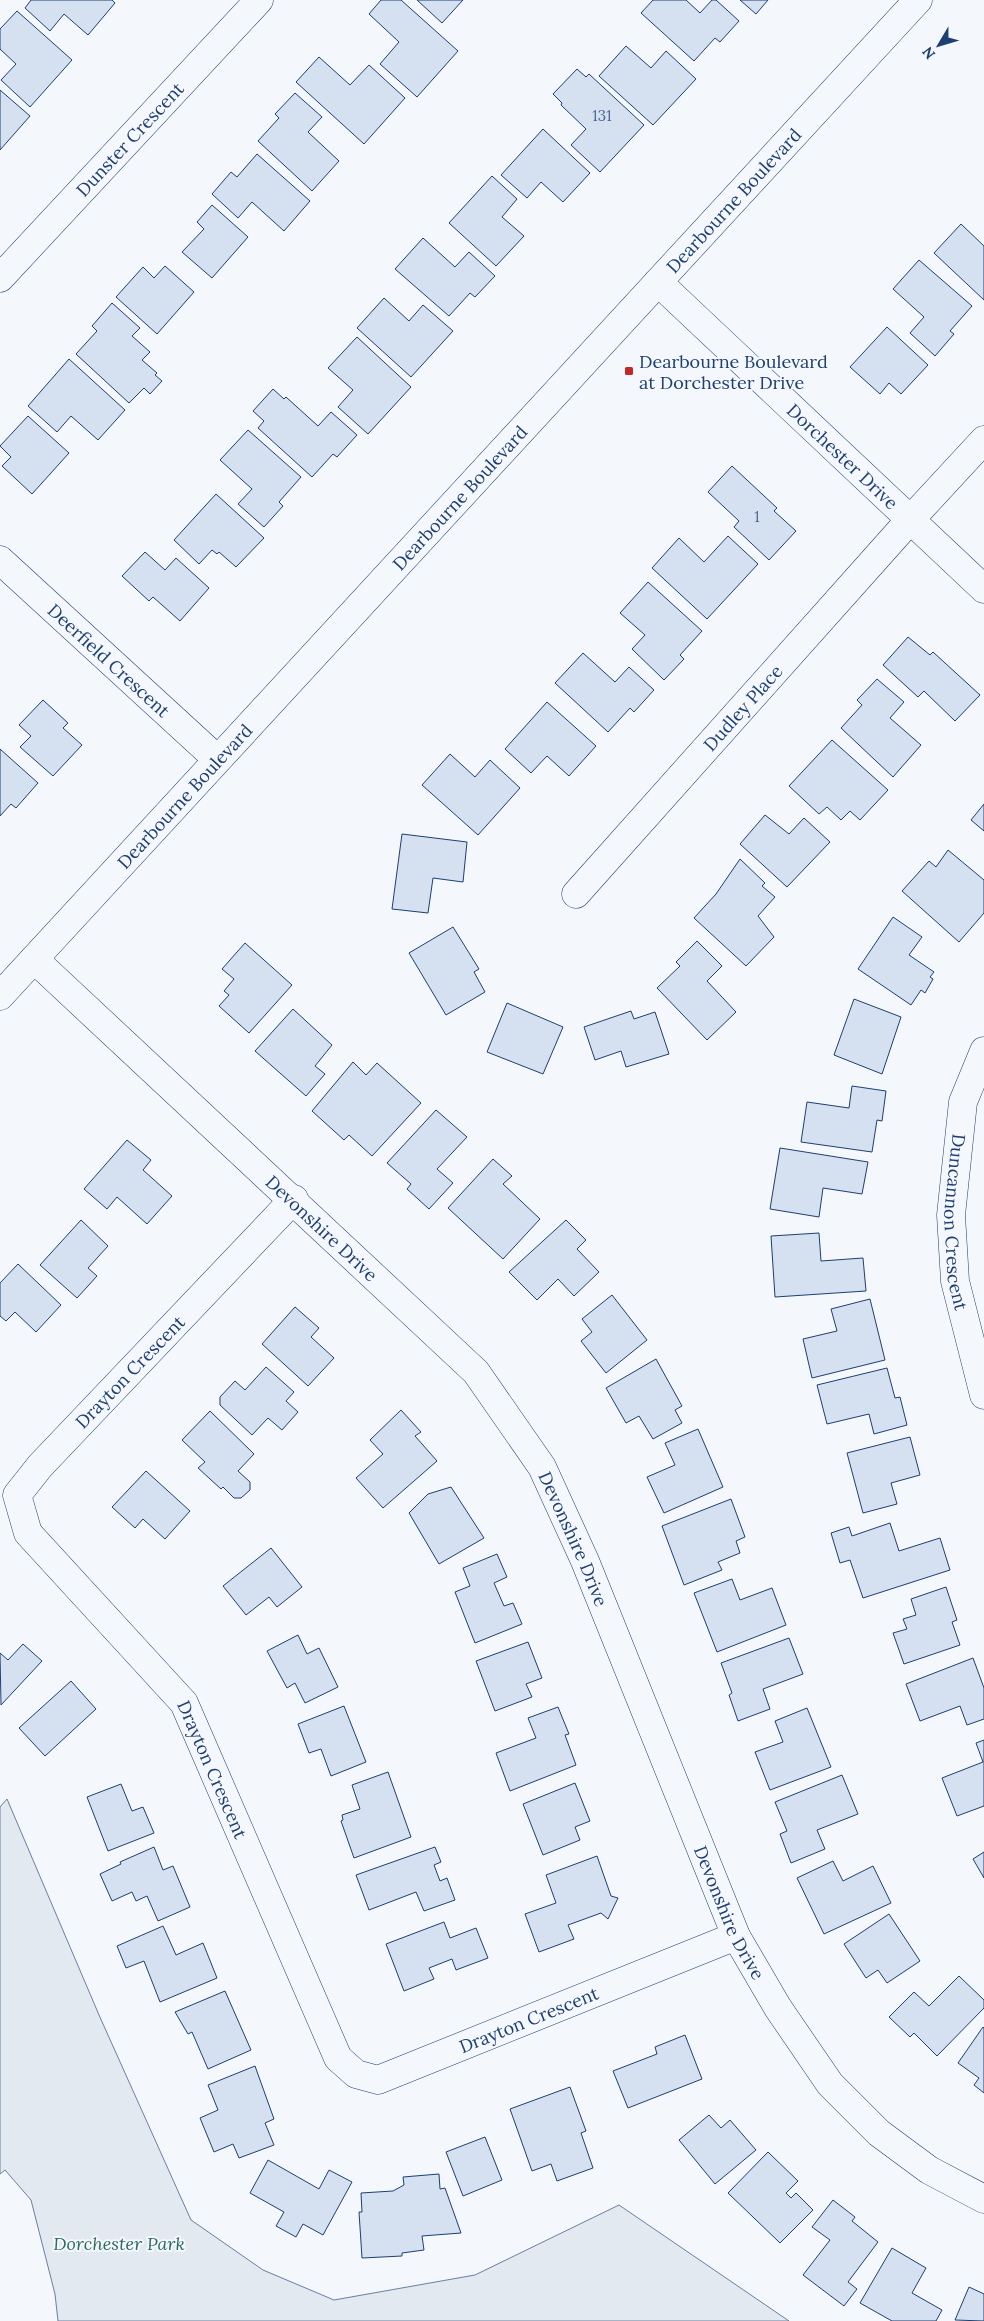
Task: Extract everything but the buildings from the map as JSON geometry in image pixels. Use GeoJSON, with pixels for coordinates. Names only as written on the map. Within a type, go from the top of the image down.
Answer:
{"type":"FeatureCollection","features":[{"type":"Feature","properties":{"kind":"street","name":"Dunster Crescent"},"geometry":{"type":"LineString","coordinates":[[0,278],[259,0]]}},
{"type":"Feature","properties":{"kind":"street","name":"Dearbourne Boulevard"},"geometry":{"type":"LineString","coordinates":[[0,996],[918,0]]}},
{"type":"Feature","properties":{"kind":"street","name":"Dorchester Drive"},"geometry":{"type":"LineString","coordinates":[[658,282],[909,521],[984,589]]}},
{"type":"Feature","properties":{"kind":"street","name":"Dudley Place"},"geometry":{"type":"LineString","coordinates":[[576,894],[909,521],[984,440]]}},
{"type":"Feature","properties":{"kind":"street","name":"Deerfield Crescent"},"geometry":{"type":"LineString","coordinates":[[0,560],[217,759]]}},
{"type":"Feature","properties":{"kind":"street","name":"Devonshire Drive"},"geometry":{"type":"LineString","coordinates":[[34,959],[294,1199],[476,1372],[542,1467],[585,1561],[736,1936],[778,2008],[830,2084],[879,2133],[930,2170],[984,2199]]}},
{"type":"Feature","properties":{"kind":"street","name":"Duncannon Crescent"},"geometry":{"type":"LineString","coordinates":[[984,1051],[963,1102],[951,1215],[955,1281],[984,1395]]}},
{"type":"Feature","properties":{"kind":"street","name":"Drayton Crescent"},"geometry":{"type":"LineString","coordinates":[[294,1199],[40,1466],[17,1495],[28,1533],[184,1703],[338,2058],[356,2074],[378,2080],[736,1936]]}},
{"type":"Feature","properties":{"kind":"green space","name":"Dorchester Park"},"geometry":{"type":"Polygon","coordinates":[[[7,1799],[99,2015],[191,2220],[263,2270],[334,2300],[475,2275],[619,2205],[789,2321],[58,2321],[55,2294],[31,2200],[5,2170],[0,2174],[0,1807],[7,1799]]]}},
{"type":"Feature","properties":{"kind":"place","name":"Dearbourne Boulevard at Dorchester Drive"},"geometry":{"type":"Point","coordinates":[629,371]}}]}
